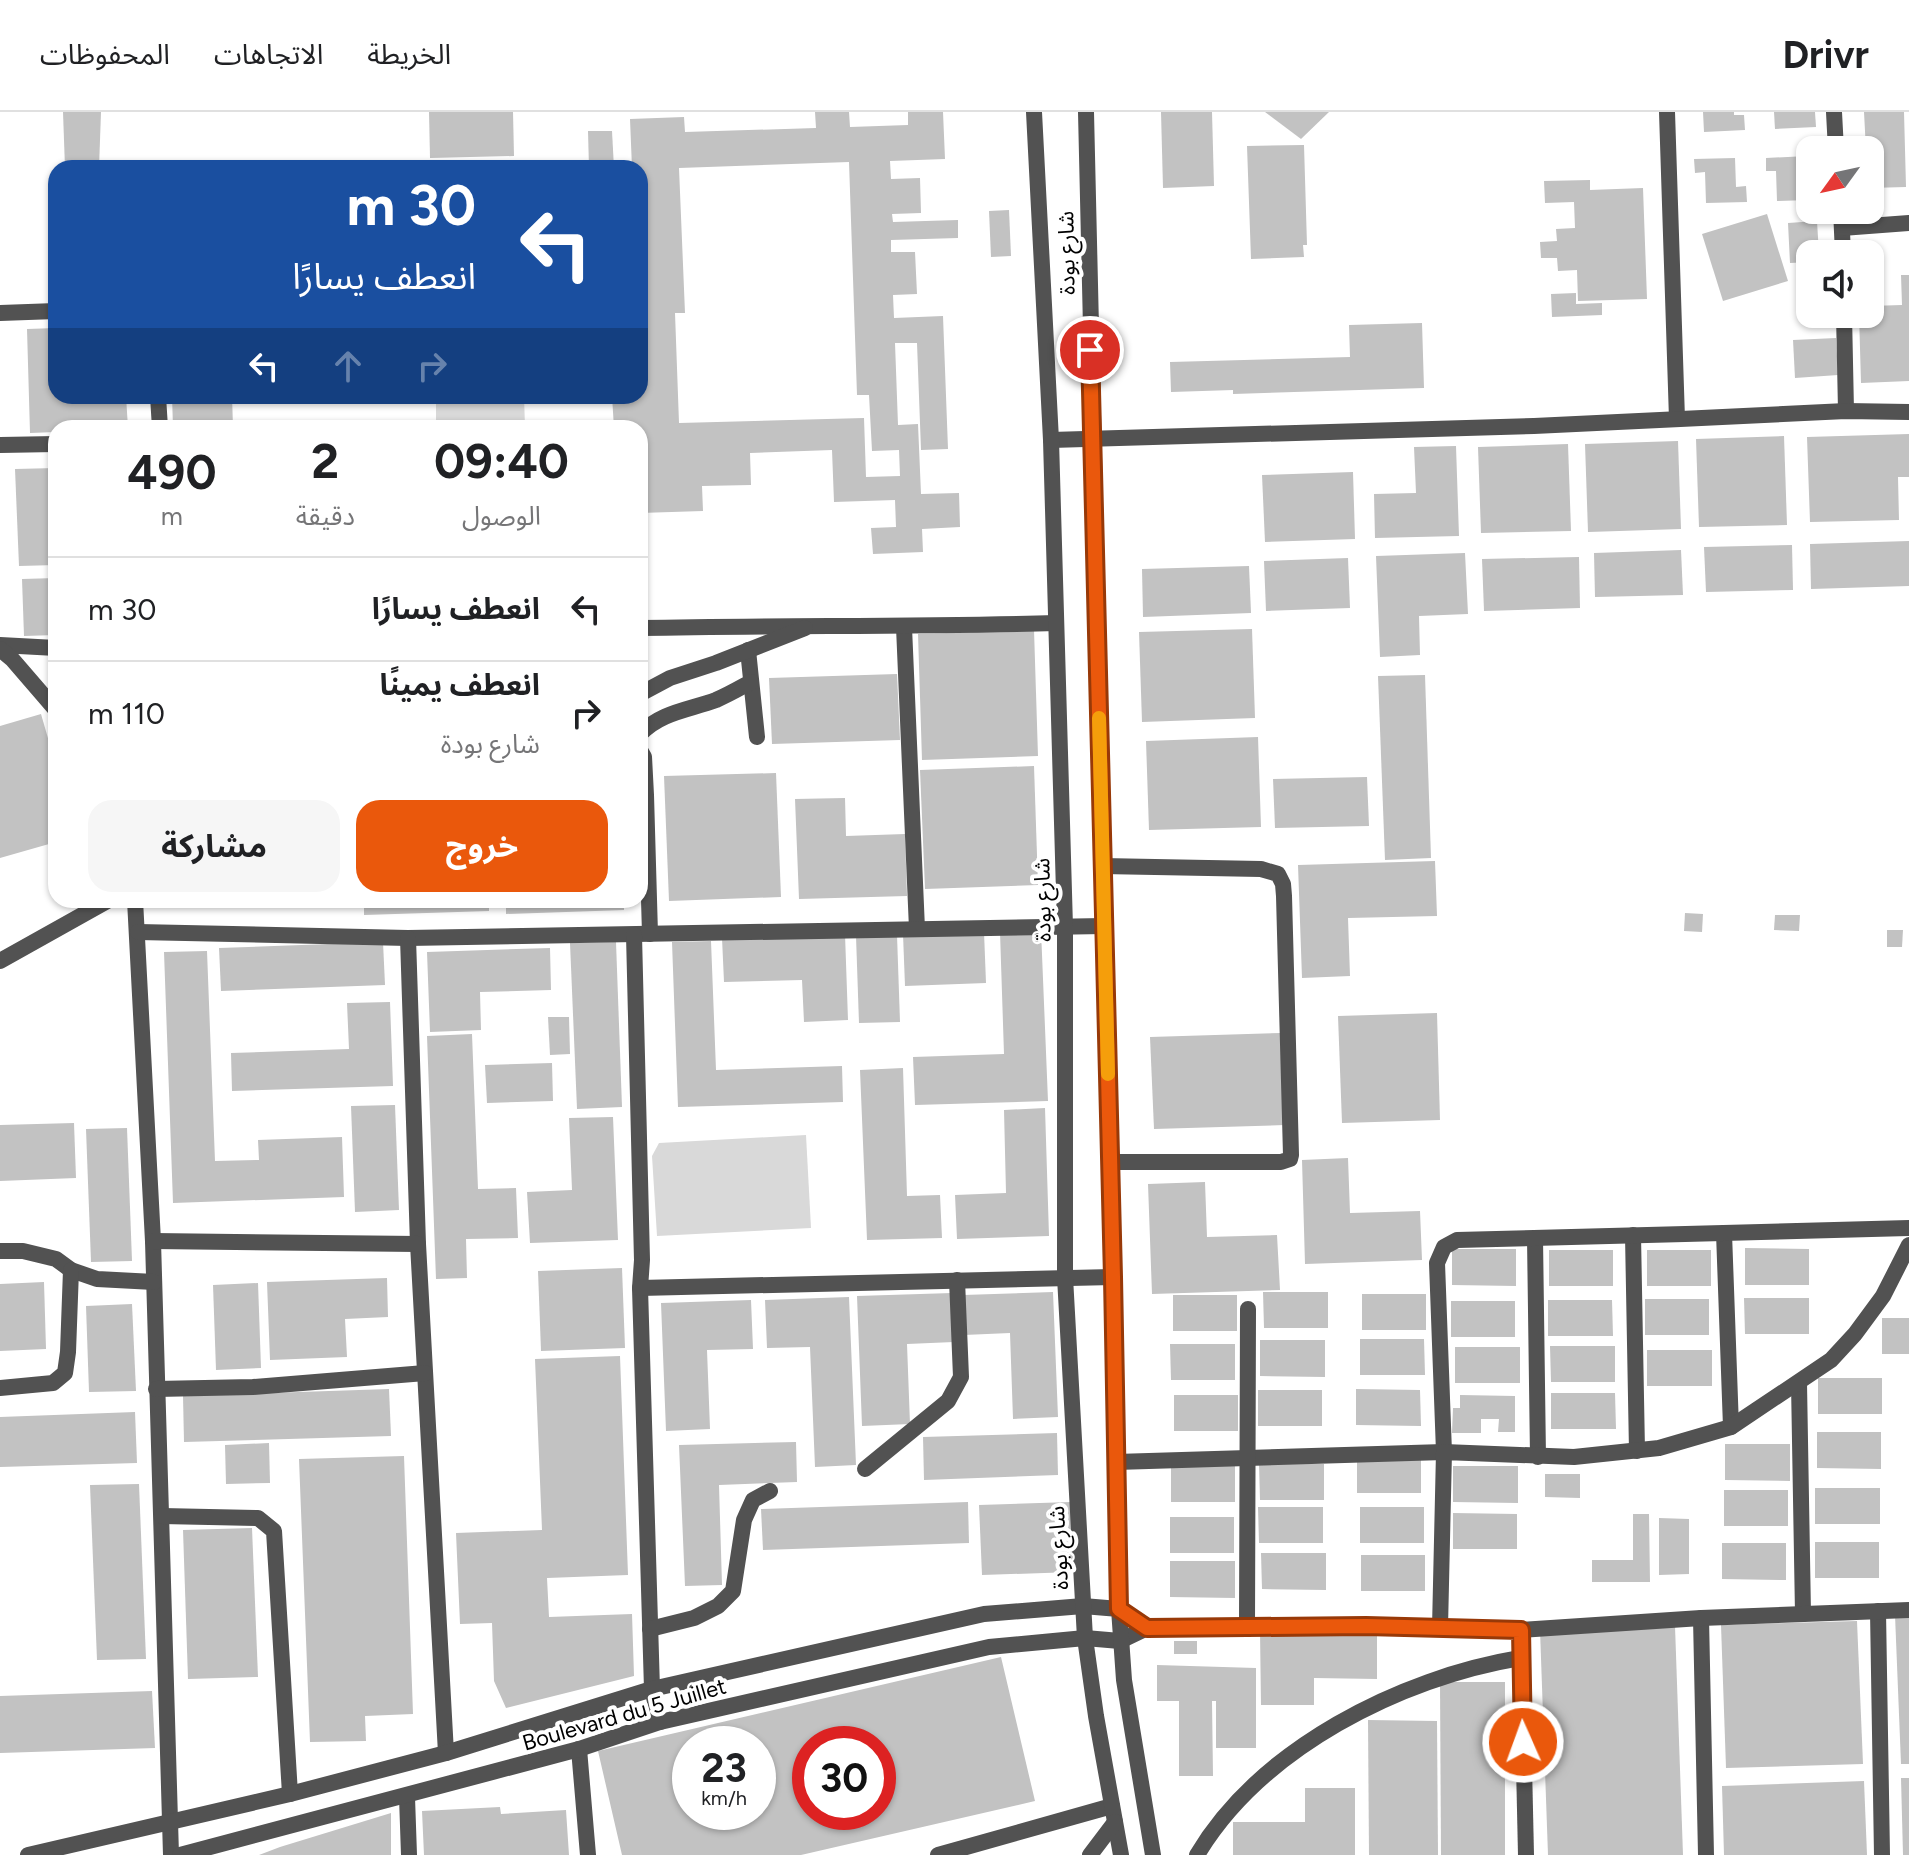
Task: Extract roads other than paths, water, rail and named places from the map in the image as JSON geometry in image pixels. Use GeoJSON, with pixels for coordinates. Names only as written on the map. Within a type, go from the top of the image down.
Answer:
{"type":"FeatureCollection","features":[{"type":"Feature","properties":{"kind":"street","name":"شارع بودة"},"geometry":{"type":"LineString","coordinates":[[1034,112],[1051,440],[1065,927],[1065,1277],[1085,1638],[1121,1855]]}},
{"type":"Feature","properties":{"kind":"street","name":"شارع بودة"},"geometry":{"type":"LineString","coordinates":[[1086,112],[1120,1641],[1153,1855]]}},
{"type":"Feature","properties":{"kind":"street"},"geometry":{"type":"LineString","coordinates":[[1667,112],[1677,419]]}},
{"type":"Feature","properties":{"kind":"street"},"geometry":{"type":"LineString","coordinates":[[1834,112],[1835,136]]}},
{"type":"Feature","properties":{"kind":"street"},"geometry":{"type":"LineString","coordinates":[[1842,228],[1909,223]]}},
{"type":"Feature","properties":{"kind":"street"},"geometry":{"type":"LineString","coordinates":[[1842,224],[1842,240]]}},
{"type":"Feature","properties":{"kind":"street"},"geometry":{"type":"LineString","coordinates":[[0,313],[48,311]]}},
{"type":"Feature","properties":{"kind":"street"},"geometry":{"type":"LineString","coordinates":[[1844,328],[1846,411]]}},
{"type":"Feature","properties":{"kind":"street"},"geometry":{"type":"LineString","coordinates":[[1051,440],[1534,426],[1846,411],[1909,412]]}},
{"type":"Feature","properties":{"kind":"street"},"geometry":{"type":"LineString","coordinates":[[0,445],[48,444]]}},
{"type":"Feature","properties":{"kind":"street"},"geometry":{"type":"LineString","coordinates":[[648,628],[1056,623]]}},
{"type":"Feature","properties":{"kind":"street"},"geometry":{"type":"LineString","coordinates":[[648,690],[670,678],[814,624]]}},
{"type":"Feature","properties":{"kind":"street"},"geometry":{"type":"LineString","coordinates":[[904,627],[917,929]]}},
{"type":"Feature","properties":{"kind":"street"},"geometry":{"type":"LineString","coordinates":[[0,647],[48,648]]}},
{"type":"Feature","properties":{"kind":"street"},"geometry":{"type":"LineString","coordinates":[[0,647],[48,701]]}},
{"type":"Feature","properties":{"kind":"street"},"geometry":{"type":"LineString","coordinates":[[748,650],[757,737]]}},
{"type":"Feature","properties":{"kind":"street"},"geometry":{"type":"LineString","coordinates":[[648,726],[669,714],[716,700],[751,682]]}},
{"type":"Feature","properties":{"kind":"street"},"geometry":{"type":"LineString","coordinates":[[1102,866],[1261,869],[1278,874],[1284,896],[1288,1033],[1290,1159],[1281,1162],[1110,1162]]}},
{"type":"Feature","properties":{"kind":"street"},"geometry":{"type":"LineString","coordinates":[[0,961],[95,908]]}},
{"type":"Feature","properties":{"kind":"street"},"geometry":{"type":"LineString","coordinates":[[136,908],[153,1241],[171,1855]]}},
{"type":"Feature","properties":{"kind":"street"},"geometry":{"type":"LineString","coordinates":[[643,908],[640,1288],[652,1689],[660,1722]]}},
{"type":"Feature","properties":{"kind":"street"},"geometry":{"type":"LineString","coordinates":[[138,932],[408,938],[1104,926]]}},
{"type":"Feature","properties":{"kind":"street"},"geometry":{"type":"LineString","coordinates":[[408,938],[418,1244],[446,1753]]}},
{"type":"Feature","properties":{"kind":"street"},"geometry":{"type":"LineString","coordinates":[[1440,1628],[1444,1452],[1437,1263],[1450,1243],[1457,1240],[1909,1228]]}},
{"type":"Feature","properties":{"kind":"street"},"geometry":{"type":"LineString","coordinates":[[1724,1233],[1731,1427]]}},
{"type":"Feature","properties":{"kind":"street"},"geometry":{"type":"LineString","coordinates":[[1633,1235],[1637,1451]]}},
{"type":"Feature","properties":{"kind":"street"},"geometry":{"type":"LineString","coordinates":[[1535,1238],[1538,1457]]}},
{"type":"Feature","properties":{"kind":"street"},"geometry":{"type":"LineString","coordinates":[[153,1241],[418,1244]]}},
{"type":"Feature","properties":{"kind":"street"},"geometry":{"type":"LineString","coordinates":[[1116,1462],[1444,1452],[1538,1457],[1637,1451],[1709,1436],[1731,1427],[1831,1360],[1883,1296],[1909,1245]]}},
{"type":"Feature","properties":{"kind":"street"},"geometry":{"type":"LineString","coordinates":[[0,1251],[23,1251],[56,1259],[71,1270],[97,1279],[154,1282]]}},
{"type":"Feature","properties":{"kind":"street"},"geometry":{"type":"LineString","coordinates":[[0,1388],[53,1383],[65,1373],[71,1270]]}},
{"type":"Feature","properties":{"kind":"street"},"geometry":{"type":"LineString","coordinates":[[640,1288],[1113,1277]]}},
{"type":"Feature","properties":{"kind":"street"},"geometry":{"type":"LineString","coordinates":[[865,1469],[948,1401],[961,1377],[957,1280]]}},
{"type":"Feature","properties":{"kind":"street"},"geometry":{"type":"LineString","coordinates":[[1247,1626],[1248,1309]]}},
{"type":"Feature","properties":{"kind":"street"},"geometry":{"type":"LineString","coordinates":[[156,1389],[253,1387],[425,1373]]}},
{"type":"Feature","properties":{"kind":"street"},"geometry":{"type":"LineString","coordinates":[[1799,1383],[1803,1614]]}},
{"type":"Feature","properties":{"kind":"street"},"geometry":{"type":"LineString","coordinates":[[650,1629],[694,1618],[718,1606],[733,1591],[744,1520],[753,1500],[770,1491]]}},
{"type":"Feature","properties":{"kind":"street"},"geometry":{"type":"LineString","coordinates":[[162,1516],[258,1518],[274,1531],[290,1794]]}},
{"type":"Feature","properties":{"kind":"street"},"geometry":{"type":"LineString","coordinates":[[28,1855],[290,1794],[446,1753],[652,1689],[984,1614],[1083,1606],[1119,1609],[1147,1628]]}},
{"type":"Feature","properties":{"kind":"street"},"geometry":{"type":"LineString","coordinates":[[1120,1641],[1147,1628],[1247,1626],[1521,1630],[1701,1618],[1909,1610]]}},
{"type":"Feature","properties":{"kind":"street"},"geometry":{"type":"LineString","coordinates":[[1878,1611],[1882,1855]]}},
{"type":"Feature","properties":{"kind":"street"},"geometry":{"type":"LineString","coordinates":[[1701,1618],[1706,1855]]}},
{"type":"Feature","properties":{"kind":"street"},"geometry":{"type":"LineString","coordinates":[[1521,1630],[1526,1855]]}},
{"type":"Feature","properties":{"kind":"street","name":"Boulevard du 5 Juillet"},"geometry":{"type":"LineString","coordinates":[[180,1855],[407,1797],[579,1749],[660,1722],[989,1647],[1085,1638],[1120,1641]]}},
{"type":"Feature","properties":{"kind":"street"},"geometry":{"type":"LineString","coordinates":[[1197,1855],[1220,1820],[1253,1785],[1322,1734],[1386,1700],[1437,1679],[1471,1667],[1520,1658]]}},
{"type":"Feature","properties":{"kind":"street"},"geometry":{"type":"LineString","coordinates":[[579,1749],[588,1855]]}},
{"type":"Feature","properties":{"kind":"street"},"geometry":{"type":"LineString","coordinates":[[407,1797],[409,1855]]}},
{"type":"Feature","properties":{"kind":"street"},"geometry":{"type":"LineString","coordinates":[[938,1855],[1113,1814]]}},
{"type":"Feature","properties":{"kind":"street"},"geometry":{"type":"LineString","coordinates":[[1090,1855],[1113,1814]]}}]}
